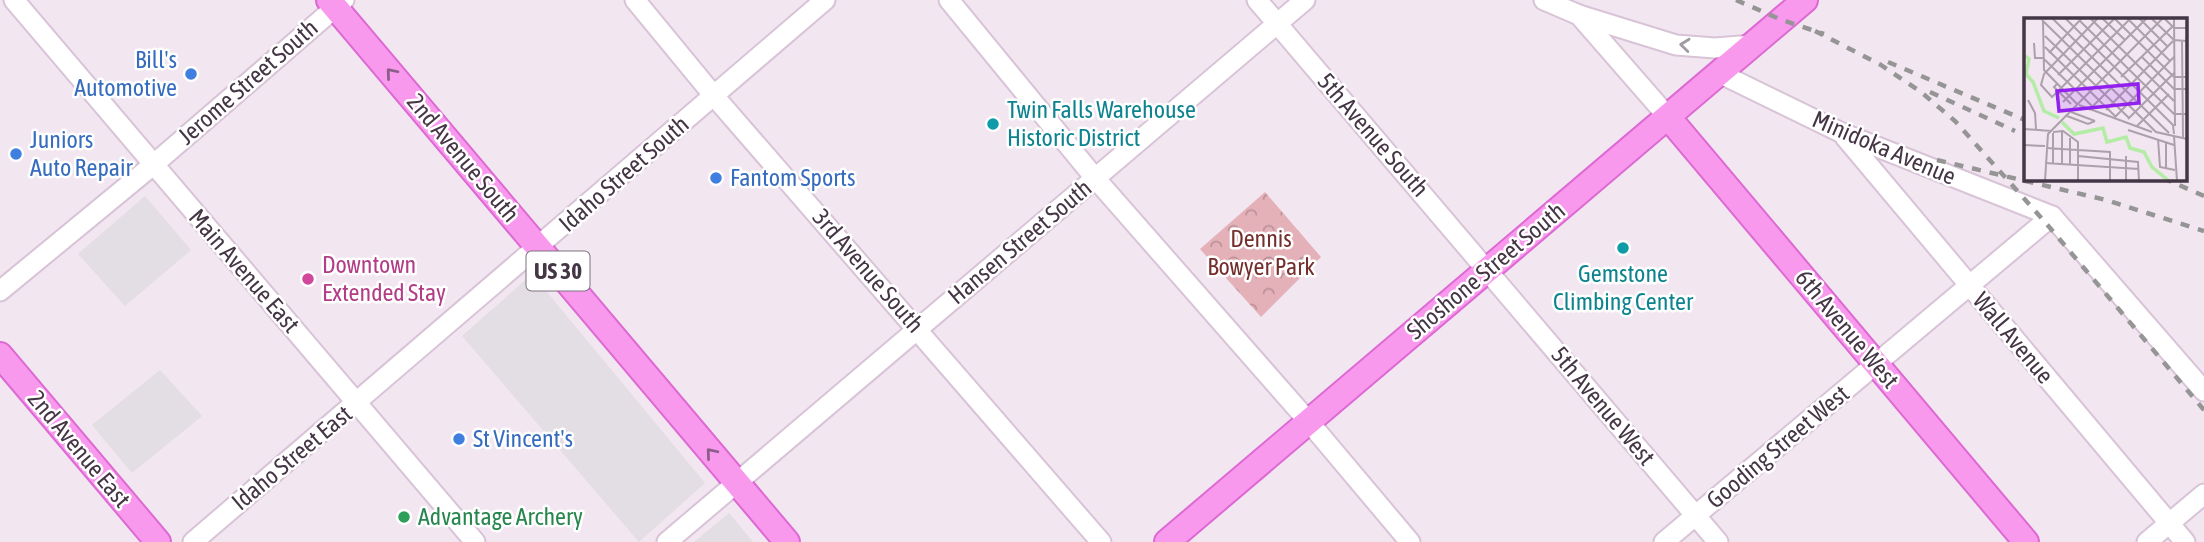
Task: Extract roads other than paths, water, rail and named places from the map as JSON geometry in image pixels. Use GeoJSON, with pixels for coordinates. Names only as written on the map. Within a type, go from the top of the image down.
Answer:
{"type":"FeatureCollection","features":[{"type":"Feature","properties":{"kind":"main road","name":"Shoshone Street South"},"geometry":{"type":"LineString","coordinates":[[1167,542],[1805,0]]}},
{"type":"Feature","properties":{"kind":"main road","name":"2nd Avenue South"},"geometry":{"type":"LineString","coordinates":[[336,2],[787,542]]}},
{"type":"Feature","properties":{"kind":"main road","name":"6th Avenue West"},"geometry":{"type":"LineString","coordinates":[[1668,117],[2026,542]]}},
{"type":"Feature","properties":{"kind":"main road","name":"2nd Avenue East"},"geometry":{"type":"LineString","coordinates":[[0,355],[158,542]]}},
{"type":"Feature","properties":{"kind":"street","name":"Main Avenue East"},"geometry":{"type":"LineString","coordinates":[[14,0],[475,542]]}},
{"type":"Feature","properties":{"kind":"street","name":"3rd Avenue South"},"geometry":{"type":"LineString","coordinates":[[635,0],[714,96],[1101,542]]}},
{"type":"Feature","properties":{"kind":"street","name":"Idaho Street South"},"geometry":{"type":"LineString","coordinates":[[358,402],[825,0]]}},
{"type":"Feature","properties":{"kind":"street"},"geometry":{"type":"LineString","coordinates":[[949,0],[1095,178],[1410,542]]}},
{"type":"Feature","properties":{"kind":"street","name":"5th Avenue South"},"geometry":{"type":"LineString","coordinates":[[1258,0],[1488,269]]}},
{"type":"Feature","properties":{"kind":"street","name":"Hansen Street South"},"geometry":{"type":"LineString","coordinates":[[667,542],[1305,0]]}},
{"type":"Feature","properties":{"kind":"street"},"geometry":{"type":"LineString","coordinates":[[1544,0],[1579,15],[1676,45],[1716,48],[1752,45]]}},
{"type":"Feature","properties":{"kind":"street","name":"Jerome Street South"},"geometry":{"type":"LineString","coordinates":[[0,291],[153,165],[336,2]]}},
{"type":"Feature","properties":{"kind":"street"},"geometry":{"type":"LineString","coordinates":[[1579,15],[1668,117]]}},
{"type":"Feature","properties":{"kind":"street","name":"Minidoka Avenue"},"geometry":{"type":"LineString","coordinates":[[1719,73],[1842,134],[2052,216]]}},
{"type":"Feature","properties":{"kind":"street","name":"Wall Avenue"},"geometry":{"type":"LineString","coordinates":[[1842,134],[2185,542]]}},
{"type":"Feature","properties":{"kind":"street"},"geometry":{"type":"LineString","coordinates":[[2052,216],[2204,391]]}},
{"type":"Feature","properties":{"kind":"street","name":"Gooding Street West"},"geometry":{"type":"LineString","coordinates":[[1664,542],[2052,216]]}},
{"type":"Feature","properties":{"kind":"street","name":"5th Avenue West"},"geometry":{"type":"LineString","coordinates":[[1488,269],[1718,542]]}},
{"type":"Feature","properties":{"kind":"street","name":"Idaho Street East"},"geometry":{"type":"LineString","coordinates":[[193,542],[358,402]]}},
{"type":"Feature","properties":{"kind":"street"},"geometry":{"type":"LineString","coordinates":[[2147,542],[2204,494]]}},
{"type":"Feature","properties":{"kind":"railway"},"geometry":{"type":"LineString","coordinates":[[1736,0],[1824,34]]}},
{"type":"Feature","properties":{"kind":"railway"},"geometry":{"type":"LineString","coordinates":[[1815,31],[1881,65],[1921,92],[1955,121],[2045,222],[2204,410]]}},
{"type":"Feature","properties":{"kind":"railway"},"geometry":{"type":"LineString","coordinates":[[1888,62],[2024,120]]}},
{"type":"Feature","properties":{"kind":"railway"},"geometry":{"type":"LineString","coordinates":[[1930,92],[2015,131]]}},
{"type":"Feature","properties":{"kind":"railway"},"geometry":{"type":"LineString","coordinates":[[1937,160],[2106,200],[2204,231]]}},
{"type":"Feature","properties":{"kind":"railway"},"geometry":{"type":"LineString","coordinates":[[2168,180],[2204,196]]}},
{"type":"Feature","properties":{"kind":"place","name":"Bill's Automotive"},"geometry":{"type":"Point","coordinates":[191,74]}},
{"type":"Feature","properties":{"kind":"place","name":"Twin Falls Warehouse Historic District"},"geometry":{"type":"Point","coordinates":[993,124]}},
{"type":"Feature","properties":{"kind":"place","name":"Juniors Auto Repair"},"geometry":{"type":"Point","coordinates":[16,154]}},
{"type":"Feature","properties":{"kind":"place","name":"Fantom Sports"},"geometry":{"type":"Point","coordinates":[716,178]}},
{"type":"Feature","properties":{"kind":"place","name":"Gemstone Climbing Center"},"geometry":{"type":"Point","coordinates":[1623,248]}},
{"type":"Feature","properties":{"kind":"place","name":"Downtown Extended Stay"},"geometry":{"type":"Point","coordinates":[308,279]}},
{"type":"Feature","properties":{"kind":"place","name":"St Vincent's"},"geometry":{"type":"Point","coordinates":[459,439]}},
{"type":"Feature","properties":{"kind":"place","name":"Advantage Archery"},"geometry":{"type":"Point","coordinates":[404,517]}},
{"type":"Feature","properties":{"kind":"park label","name":"Dennis Bowyer Park"},"geometry":{"type":"Point","coordinates":[1261,253]}}]}
